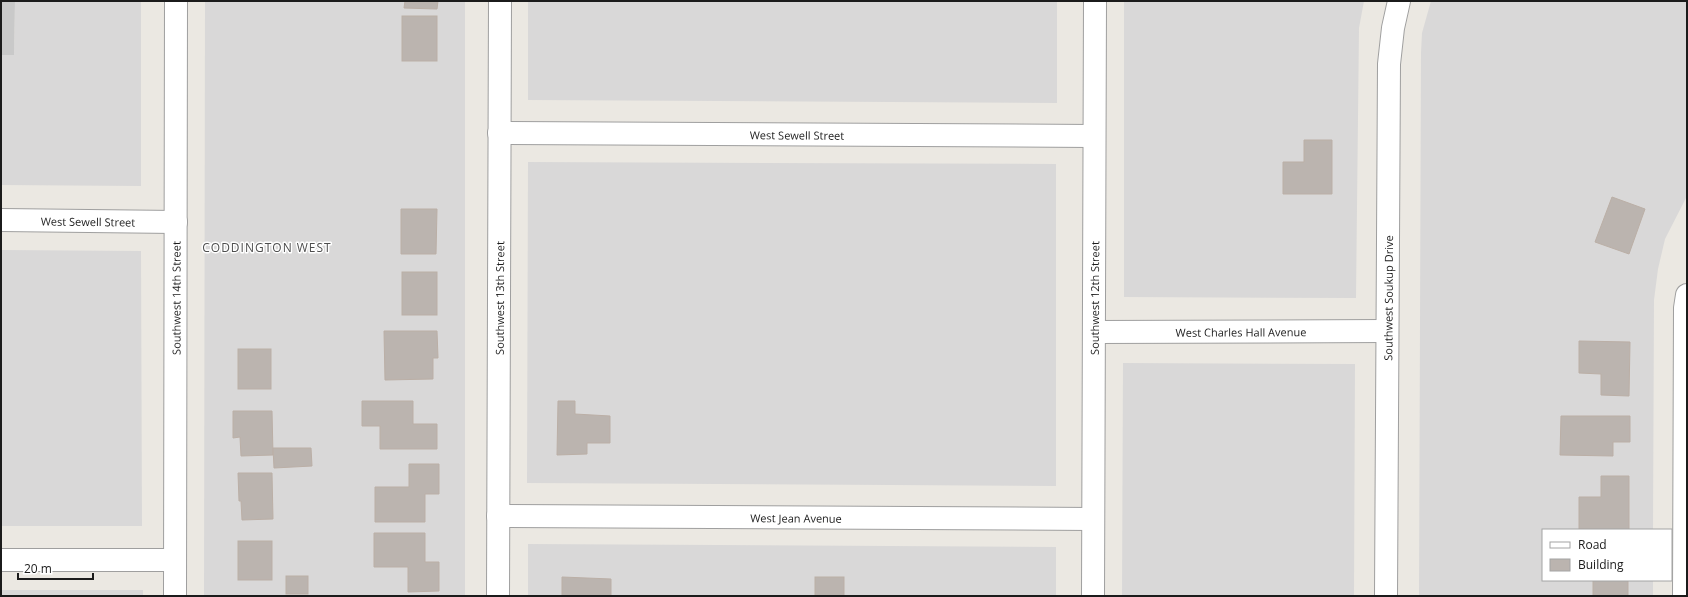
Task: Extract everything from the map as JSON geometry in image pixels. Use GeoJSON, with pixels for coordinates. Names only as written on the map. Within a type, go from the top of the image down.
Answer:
{"type":"FeatureCollection","features":[{"type":"Feature","properties":{"kind":"street","name":"Southwest 14th Street"},"geometry":{"type":"LineString","coordinates":[[174,596],[176,1]]}},
{"type":"Feature","properties":{"kind":"street","name":"Southwest 13th Street"},"geometry":{"type":"LineString","coordinates":[[498,596],[500,1]]}},
{"type":"Feature","properties":{"kind":"street","name":"Southwest 12th Street"},"geometry":{"type":"LineString","coordinates":[[1093,596],[1095,1]]}},
{"type":"Feature","properties":{"kind":"street","name":"Southwest Soukup Drive"},"geometry":{"type":"LineString","coordinates":[[1386,596],[1389,64],[1393,28],[1399,1]]}},
{"type":"Feature","properties":{"kind":"street","name":"West Sewell Street"},"geometry":{"type":"LineString","coordinates":[[499,133],[1094,136]]}},
{"type":"Feature","properties":{"kind":"street","name":"West Sewell Street"},"geometry":{"type":"LineString","coordinates":[[1,220],[176,222]]}},
{"type":"Feature","properties":{"kind":"street"},"geometry":{"type":"LineString","coordinates":[[1684,596],[1686,506],[1685,316],[1687,295]]}},
{"type":"Feature","properties":{"kind":"street","name":"West Charles Hall Avenue"},"geometry":{"type":"LineString","coordinates":[[1094,332],[1387,331]]}},
{"type":"Feature","properties":{"kind":"street","name":"West Jean Avenue"},"geometry":{"type":"LineString","coordinates":[[498,516],[1093,519]]}},
{"type":"Feature","properties":{"kind":"street"},"geometry":{"type":"LineString","coordinates":[[1,560],[175,560]]}},
{"type":"Feature","properties":{"kind":"shaded area"},"geometry":{"type":"Polygon","coordinates":[[[1,1],[15,1],[14,55],[1,55],[1,1]]]}},
{"type":"Feature","properties":{"kind":"shaded area"},"geometry":{"type":"Polygon","coordinates":[[[15,1],[141,1],[141,186],[1,185],[1,55],[14,55],[15,1]]]}},
{"type":"Feature","properties":{"kind":"shaded area","name":"CODDINGTON WEST"},"geometry":{"type":"Polygon","coordinates":[[[205,1],[465,1],[465,596],[204,596],[205,1]]]}},
{"type":"Feature","properties":{"kind":"shaded area"},"geometry":{"type":"Polygon","coordinates":[[[528,1],[1057,1],[1057,103],[528,100],[528,1]]]}},
{"type":"Feature","properties":{"kind":"shaded area"},"geometry":{"type":"Polygon","coordinates":[[[1124,1],[1364,1],[1359,28],[1356,298],[1124,297],[1124,1]]]}},
{"type":"Feature","properties":{"kind":"shaded area"},"geometry":{"type":"Polygon","coordinates":[[[1431,1],[1687,1],[1687,196],[1665,239],[1658,269],[1654,300],[1653,529],[1542,529],[1542,581],[1653,581],[1653,596],[1419,596],[1422,33],[1431,1]]]}},
{"type":"Feature","properties":{"kind":"shaded area"},"geometry":{"type":"Polygon","coordinates":[[[528,162],[1056,164],[1056,486],[527,483],[528,162]]]}},
{"type":"Feature","properties":{"kind":"shaded area"},"geometry":{"type":"Polygon","coordinates":[[[1,250],[141,251],[142,526],[1,526],[1,250]]]}},
{"type":"Feature","properties":{"kind":"shaded area"},"geometry":{"type":"Polygon","coordinates":[[[1123,363],[1355,364],[1354,596],[1122,596],[1123,363]]]}},
{"type":"Feature","properties":{"kind":"shaded area"},"geometry":{"type":"Polygon","coordinates":[[[528,544],[1056,547],[1056,596],[528,596],[528,544]]]}},
{"type":"Feature","properties":{"kind":"shaded area"},"geometry":{"type":"Polygon","coordinates":[[[1,590],[143,590],[143,596],[1,596],[1,590]]]}},
{"type":"Feature","properties":{"kind":"building"},"geometry":{"type":"Polygon","coordinates":[[[405,1],[438,1],[437,9],[404,8],[405,1]]]}},
{"type":"Feature","properties":{"kind":"building"},"geometry":{"type":"Polygon","coordinates":[[[402,16],[437,16],[437,61],[402,61],[402,16]]]}},
{"type":"Feature","properties":{"kind":"building"},"geometry":{"type":"Polygon","coordinates":[[[1304,140],[1332,140],[1332,194],[1283,194],[1283,162],[1304,162],[1304,140]]]}},
{"type":"Feature","properties":{"kind":"building"},"geometry":{"type":"Polygon","coordinates":[[[1612,197],[1645,209],[1629,254],[1595,242],[1612,197]]]}},
{"type":"Feature","properties":{"kind":"building"},"geometry":{"type":"Polygon","coordinates":[[[401,209],[437,209],[436,254],[401,254],[401,209]]]}},
{"type":"Feature","properties":{"kind":"building"},"geometry":{"type":"Polygon","coordinates":[[[402,272],[437,272],[437,315],[402,315],[402,272]]]}},
{"type":"Feature","properties":{"kind":"building"},"geometry":{"type":"Polygon","coordinates":[[[384,331],[437,331],[438,358],[433,358],[433,379],[385,380],[384,331]]]}},
{"type":"Feature","properties":{"kind":"building"},"geometry":{"type":"Polygon","coordinates":[[[1579,341],[1630,342],[1629,396],[1601,395],[1601,374],[1579,373],[1579,341]]]}},
{"type":"Feature","properties":{"kind":"building"},"geometry":{"type":"Polygon","coordinates":[[[238,349],[271,349],[271,389],[238,389],[238,349]]]}},
{"type":"Feature","properties":{"kind":"building"},"geometry":{"type":"Polygon","coordinates":[[[362,401],[413,401],[413,424],[437,424],[437,449],[380,449],[380,426],[362,426],[362,401]]]}},
{"type":"Feature","properties":{"kind":"building"},"geometry":{"type":"Polygon","coordinates":[[[558,401],[575,401],[575,414],[610,416],[610,443],[587,443],[587,454],[557,455],[558,401]]]}},
{"type":"Feature","properties":{"kind":"building"},"geometry":{"type":"Polygon","coordinates":[[[233,411],[272,411],[273,455],[241,456],[240,437],[233,438],[233,411]]]}},
{"type":"Feature","properties":{"kind":"building"},"geometry":{"type":"Polygon","coordinates":[[[1561,416],[1630,416],[1630,442],[1613,442],[1613,456],[1560,455],[1561,416]]]}},
{"type":"Feature","properties":{"kind":"building"},"geometry":{"type":"Polygon","coordinates":[[[273,448],[311,448],[312,466],[274,468],[273,448]]]}},
{"type":"Feature","properties":{"kind":"building"},"geometry":{"type":"Polygon","coordinates":[[[409,464],[439,464],[439,494],[425,494],[425,522],[375,522],[375,487],[409,487],[409,464]]]}},
{"type":"Feature","properties":{"kind":"building"},"geometry":{"type":"Polygon","coordinates":[[[238,473],[272,473],[273,519],[242,520],[241,501],[239,501],[238,473]]]}},
{"type":"Feature","properties":{"kind":"building"},"geometry":{"type":"Polygon","coordinates":[[[1601,476],[1629,476],[1629,529],[1579,529],[1579,497],[1601,497],[1601,476]]]}},
{"type":"Feature","properties":{"kind":"building"},"geometry":{"type":"Polygon","coordinates":[[[374,533],[425,533],[425,562],[439,562],[439,591],[408,592],[408,567],[374,567],[374,533]]]}},
{"type":"Feature","properties":{"kind":"building"},"geometry":{"type":"Polygon","coordinates":[[[238,541],[272,541],[272,580],[238,580],[238,541]]]}},
{"type":"Feature","properties":{"kind":"building"},"geometry":{"type":"Polygon","coordinates":[[[286,576],[308,576],[308,594],[286,594],[286,576]]]}},
{"type":"Feature","properties":{"kind":"building"},"geometry":{"type":"Polygon","coordinates":[[[562,577],[611,579],[611,596],[562,596],[562,577]]]}},
{"type":"Feature","properties":{"kind":"building"},"geometry":{"type":"Polygon","coordinates":[[[815,577],[844,577],[844,596],[815,596],[815,577]]]}},
{"type":"Feature","properties":{"kind":"building"},"geometry":{"type":"Polygon","coordinates":[[[1593,581],[1628,581],[1628,596],[1593,596],[1593,581]]]}},
{"type":"Feature","properties":{"kind":"district","name":"CODDINGTON WEST"},"geometry":{"type":"Point","coordinates":[267,247]}}]}
